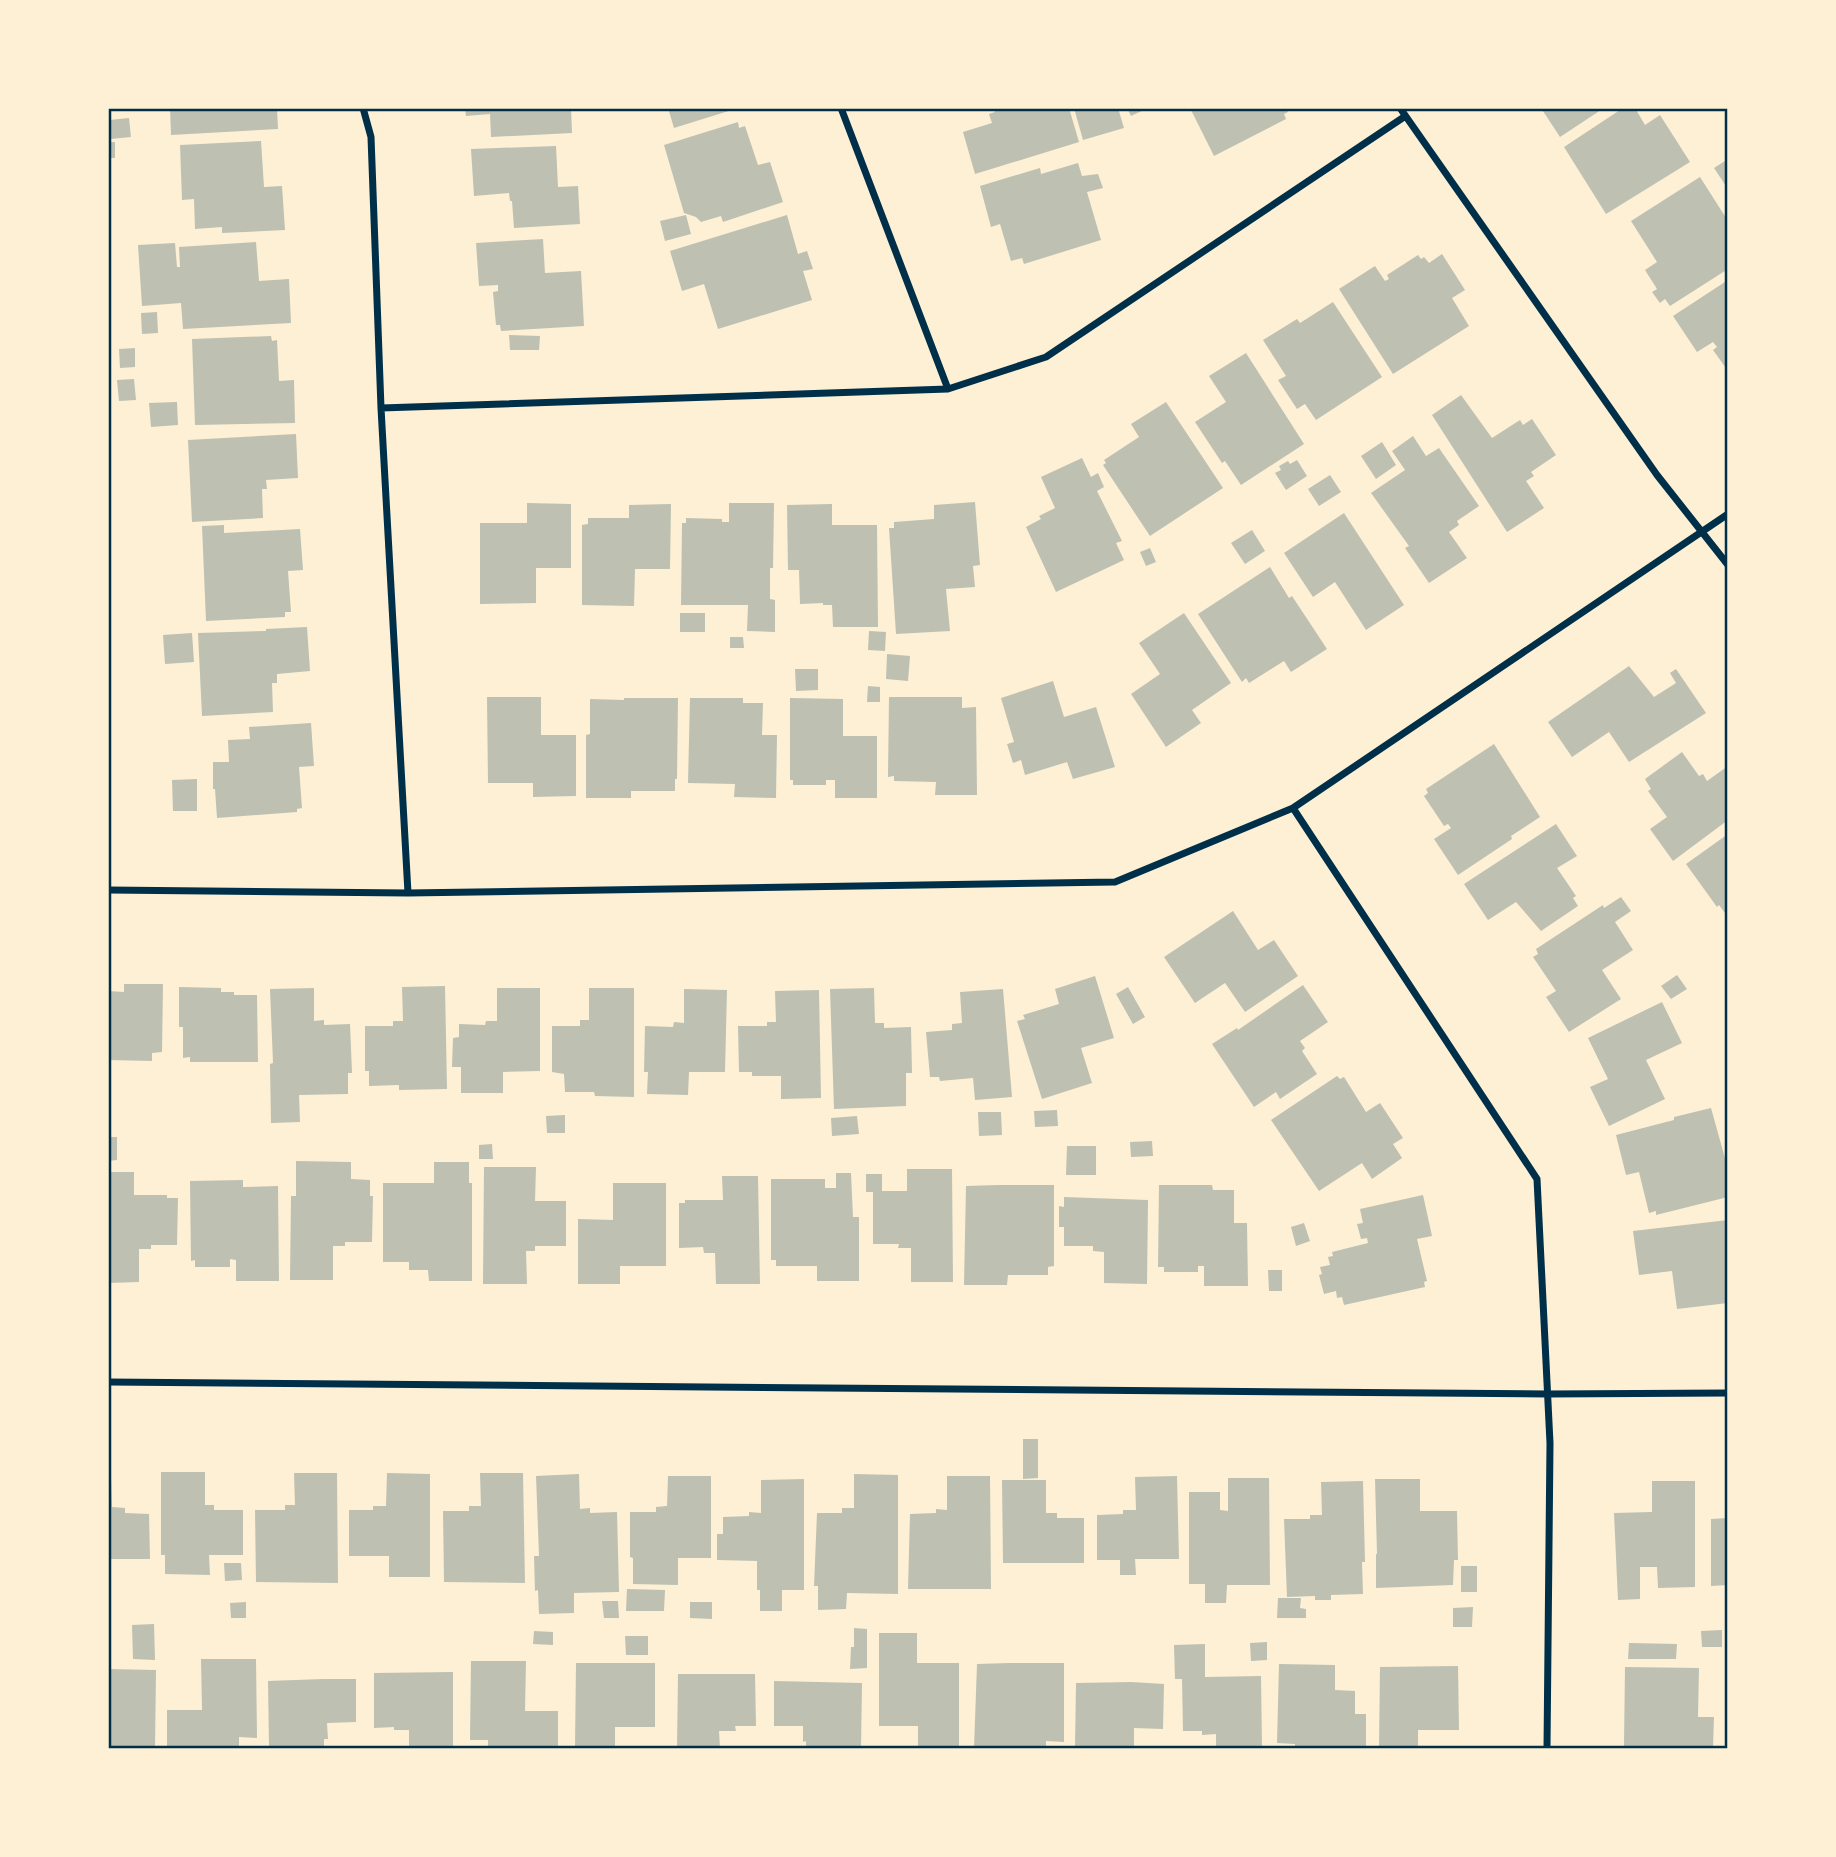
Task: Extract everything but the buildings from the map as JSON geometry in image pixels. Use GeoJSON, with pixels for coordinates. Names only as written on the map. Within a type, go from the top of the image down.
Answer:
{"type":"FeatureCollection","features":[{"type":"Feature","properties":{"kind":"street"},"geometry":{"type":"LineString","coordinates":[[363,108],[371,137],[381,408],[408,893]]}},
{"type":"Feature","properties":{"kind":"street"},"geometry":{"type":"LineString","coordinates":[[841,108],[948,389]]}},
{"type":"Feature","properties":{"kind":"street"},"geometry":{"type":"LineString","coordinates":[[1400,108],[1657,475],[1727,565]]}},
{"type":"Feature","properties":{"kind":"street"},"geometry":{"type":"LineString","coordinates":[[381,408],[948,389],[1046,358],[1404,117]]}},
{"type":"Feature","properties":{"kind":"street"},"geometry":{"type":"LineString","coordinates":[[108,890],[408,893],[1115,882],[1293,808],[1727,514]]}},
{"type":"Feature","properties":{"kind":"street"},"geometry":{"type":"LineString","coordinates":[[1293,808],[1537,1180],[1549,1443],[1547,1748]]}},
{"type":"Feature","properties":{"kind":"street"},"geometry":{"type":"LineString","coordinates":[[108,1382],[1547,1394],[1727,1393]]}}]}
